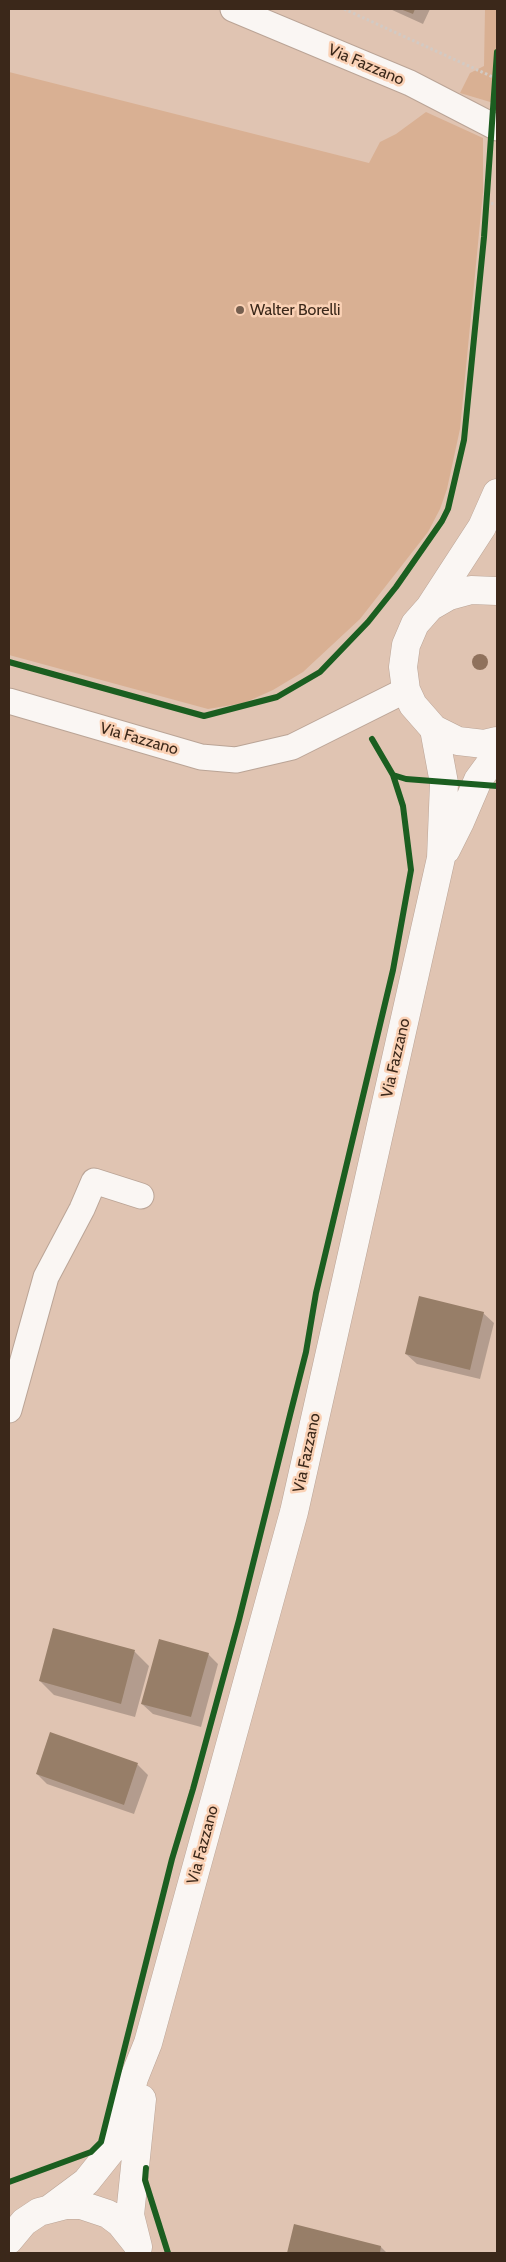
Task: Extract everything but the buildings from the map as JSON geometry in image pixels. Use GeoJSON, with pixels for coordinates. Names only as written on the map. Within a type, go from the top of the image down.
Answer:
{"type":"FeatureCollection","features":[{"type":"Feature","properties":{"kind":"street","name":"Via Fazzano"},"geometry":{"type":"LineString","coordinates":[[233,9],[410,83],[495,127]]}},
{"type":"Feature","properties":{"kind":"street"},"geometry":{"type":"LineString","coordinates":[[497,493],[482,527],[430,608],[415,624],[406,645],[403,667],[406,690],[412,705],[434,729],[458,741],[484,744],[497,741]]}},
{"type":"Feature","properties":{"kind":"street"},"geometry":{"type":"LineString","coordinates":[[430,608],[449,596],[470,590],[497,592]]}},
{"type":"Feature","properties":{"kind":"street","name":"Via Fazzano"},"geometry":{"type":"LineString","coordinates":[[9,701],[200,757],[236,760],[292,747],[406,690]]}},
{"type":"Feature","properties":{"kind":"street","name":"Via Fazzano"},"geometry":{"type":"LineString","coordinates":[[9,2240],[24,2222],[86,2182],[114,2147],[134,2078],[148,2043],[294,1512],[441,858],[444,783],[434,729]]}},
{"type":"Feature","properties":{"kind":"street","name":"Via Fazzano"},"geometry":{"type":"LineString","coordinates":[[441,858],[460,822],[478,780],[497,754]]}},
{"type":"Feature","properties":{"kind":"street"},"geometry":{"type":"LineString","coordinates":[[9,1410],[46,1277],[82,1209],[94,1181],[141,1196]]}},
{"type":"Feature","properties":{"kind":"street","name":"Via Fazzano"},"geometry":{"type":"LineString","coordinates":[[139,2250],[130,2215],[148,2043]]}},
{"type":"Feature","properties":{"kind":"street"},"geometry":{"type":"LineString","coordinates":[[9,2213],[81,2205],[95,2208],[120,2223],[139,2250]]}},
{"type":"Feature","properties":{"kind":"path"},"geometry":{"type":"LineString","coordinates":[[344,9],[495,78]]}},
{"type":"Feature","properties":{"kind":"path"},"geometry":{"type":"LineString","coordinates":[[495,127],[496,69]]}},
{"type":"Feature","properties":{"kind":"path"},"geometry":{"type":"LineString","coordinates":[[486,211],[487,193]]}},
{"type":"Feature","properties":{"kind":"path"},"geometry":{"type":"LineString","coordinates":[[486,203],[497,204]]}},
{"type":"Feature","properties":{"kind":"shaded area"},"geometry":{"type":"Polygon","coordinates":[[[485,9],[497,9],[497,104],[460,93],[470,73],[484,66],[485,9]]]}},
{"type":"Feature","properties":{"kind":"shaded area","name":"Walter Borelli"},"geometry":{"type":"Polygon","coordinates":[[[9,72],[369,163],[380,142],[396,134],[426,112],[483,138],[483,192],[460,429],[447,489],[440,509],[428,532],[360,619],[303,672],[273,690],[244,703],[208,709],[9,655],[9,72]]]}},
{"type":"Feature","properties":{"kind":"cycle path"},"geometry":{"type":"LineString","coordinates":[[9,662],[204,716],[277,697],[320,672],[368,622],[396,587],[442,521],[448,509],[464,440],[484,237],[497,52]]}},
{"type":"Feature","properties":{"kind":"cycle path"},"geometry":{"type":"LineString","coordinates":[[9,2182],[91,2152],[101,2142],[172,1859],[239,1620],[306,1352],[316,1293],[393,970],[411,870],[403,806],[393,775],[372,739]]}},
{"type":"Feature","properties":{"kind":"cycle path"},"geometry":{"type":"LineString","coordinates":[[393,775],[406,779],[497,786]]}},
{"type":"Feature","properties":{"kind":"cycle path"},"geometry":{"type":"LineString","coordinates":[[146,2168],[145,2180],[168,2253]]}},
{"type":"Feature","properties":{"kind":"place","name":"Walter Borelli"},"geometry":{"type":"Point","coordinates":[240,310]}}]}
